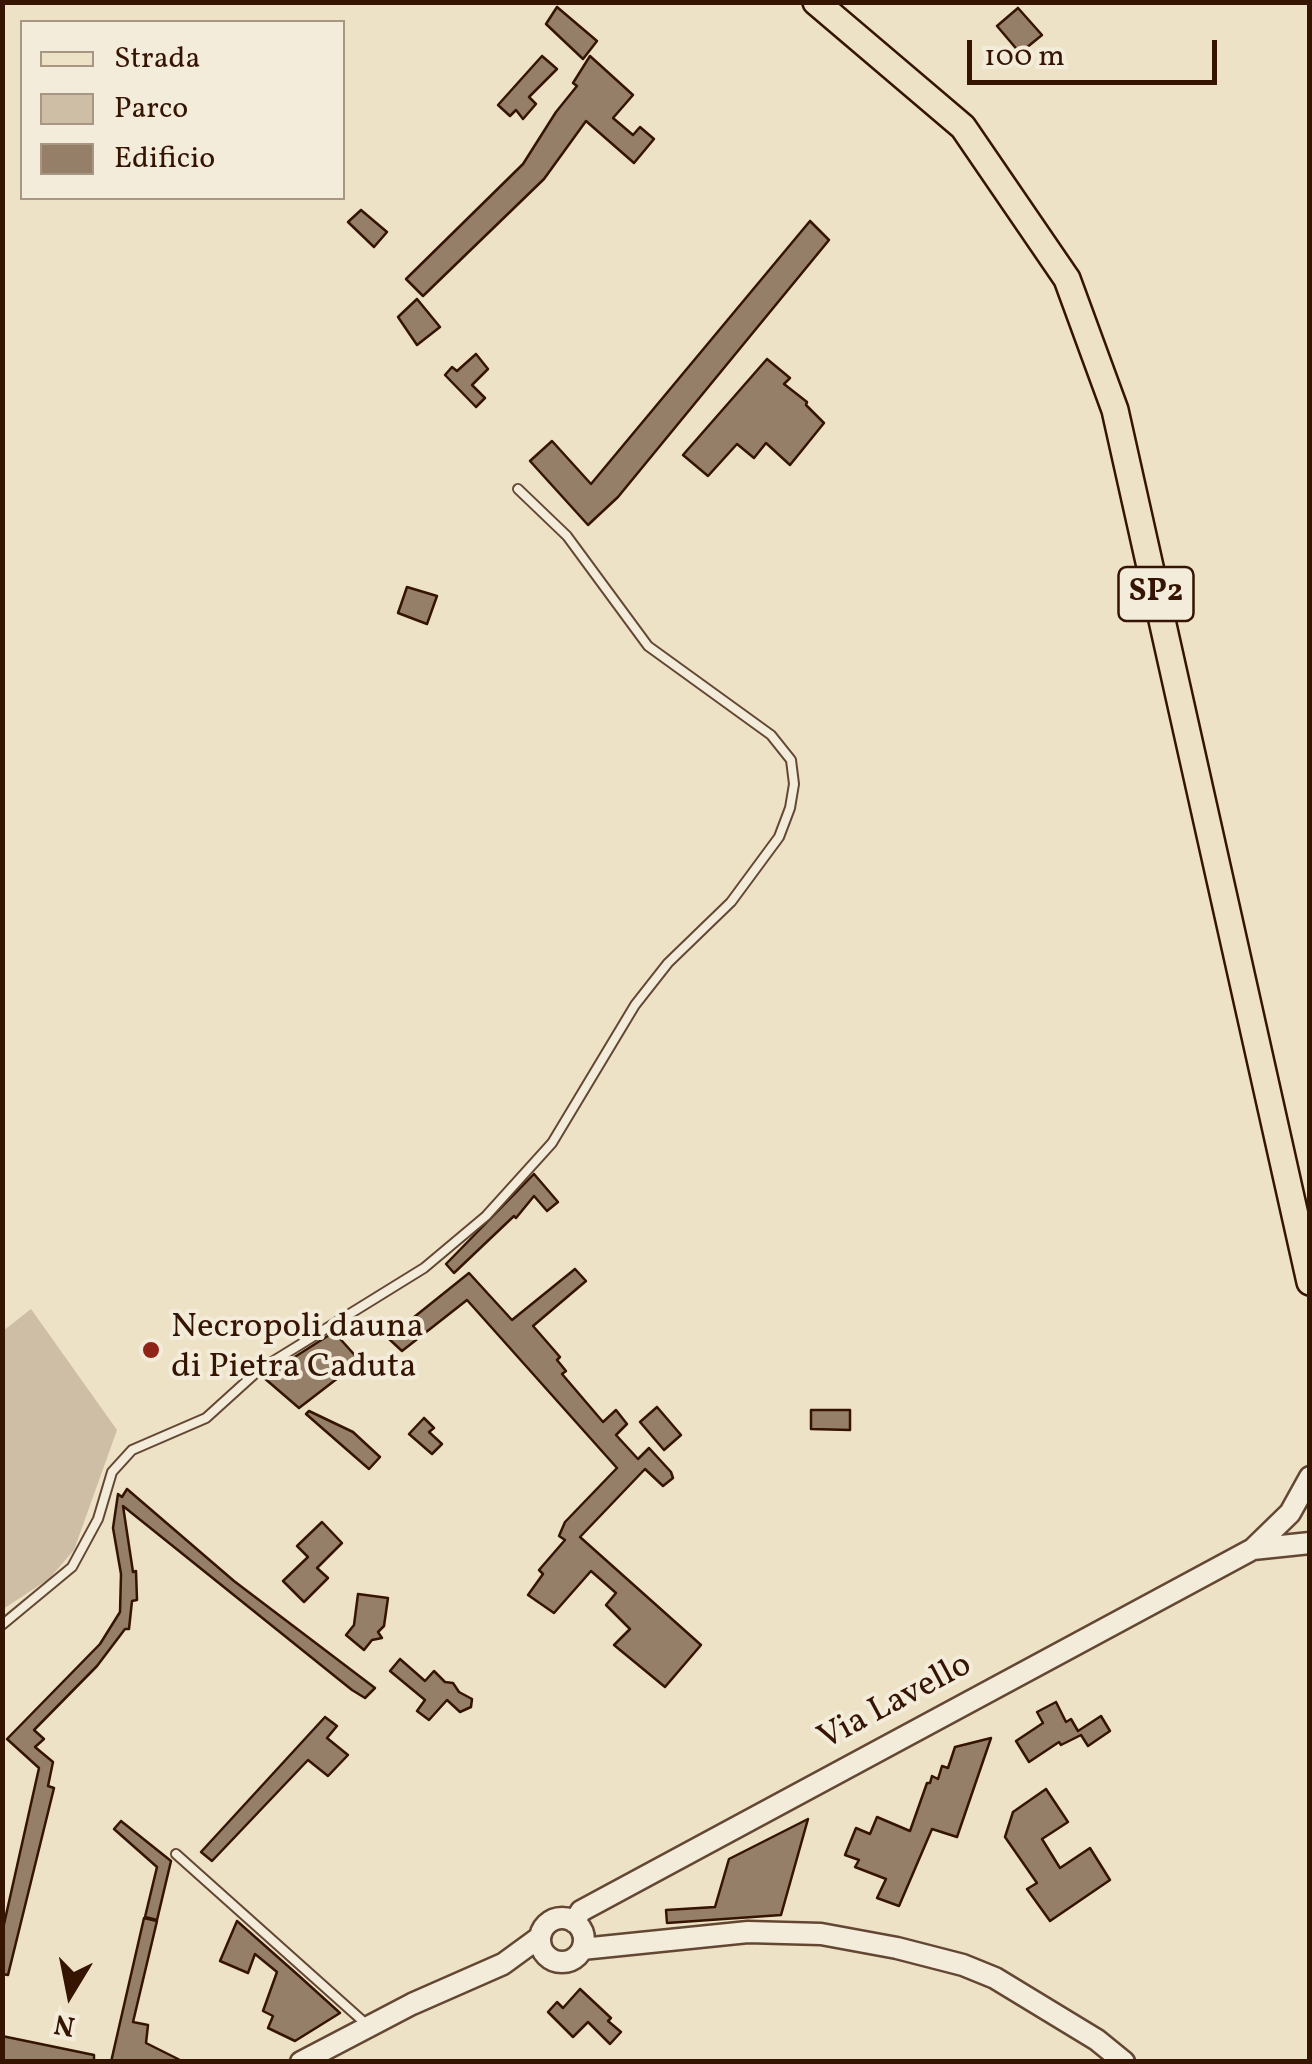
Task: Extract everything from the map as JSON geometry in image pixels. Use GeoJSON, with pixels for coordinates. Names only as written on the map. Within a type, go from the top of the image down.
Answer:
{"type":"FeatureCollection","features":[{"type":"Feature","properties":{"kind":"main road","name":"SP2"},"geometry":{"type":"LineString","coordinates":[[816,2],[963,127],[1067,279],[1115,410],[1310,1282]]}},
{"type":"Feature","properties":{"kind":"street","name":"Via Lavello"},"geometry":{"type":"LineString","coordinates":[[574,1922],[581,1911],[1253,1549],[1300,1509],[1310,1477]]}},
{"type":"Feature","properties":{"kind":"street","name":"Via Lavello"},"geometry":{"type":"LineString","coordinates":[[1253,1549],[1304,1548]]}},
{"type":"Feature","properties":{"kind":"street"},"geometry":{"type":"LineString","coordinates":[[302,2062],[368,2026],[503,1964],[540,1937],[553,1920],[574,1922],[584,1937],[582,1949]]}},
{"type":"Feature","properties":{"kind":"street"},"geometry":{"type":"LineString","coordinates":[[503,1964],[549,1958],[568,1961],[582,1949],[748,1932],[820,1934],[897,1948],[964,1965],[996,1978],[1097,2040],[1124,2062]]}},
{"type":"Feature","properties":{"kind":"street"},"geometry":{"type":"LineString","coordinates":[[540,1937],[549,1958]]}},
{"type":"Feature","properties":{"kind":"lane"},"geometry":{"type":"LineString","coordinates":[[2,1625],[72,1567],[98,1518],[112,1472],[132,1450],[206,1418],[274,1359],[424,1268],[486,1216],[552,1143],[635,1006],[668,964],[731,902],[779,837],[794,784],[791,760],[771,735],[648,646],[567,536],[518,490]]}},
{"type":"Feature","properties":{"kind":"lane"},"geometry":{"type":"LineString","coordinates":[[176,1854],[368,2026]]}},
{"type":"Feature","properties":{"kind":"green space"},"geometry":{"type":"Polygon","coordinates":[[[31,1309],[117,1430],[74,1550],[49,1579],[3,1609],[3,1331],[31,1309]]]}},
{"type":"Feature","properties":{"kind":"building"},"geometry":{"type":"Polygon","coordinates":[[[557,7],[597,41],[583,59],[546,24],[557,7]]]}},
{"type":"Feature","properties":{"kind":"building"},"geometry":{"type":"Polygon","coordinates":[[[1018,8],[1042,35],[1020,53],[997,26],[1018,8]]]}},
{"type":"Feature","properties":{"kind":"building"},"geometry":{"type":"Polygon","coordinates":[[[542,56],[557,69],[529,97],[536,104],[523,119],[516,110],[510,116],[498,105],[542,56]]]}},
{"type":"Feature","properties":{"kind":"building"},"geometry":{"type":"Polygon","coordinates":[[[590,56],[633,95],[613,118],[633,135],[640,127],[654,139],[634,163],[586,121],[544,179],[423,296],[406,279],[523,164],[577,86],[573,83],[590,56]]]}},
{"type":"Feature","properties":{"kind":"building"},"geometry":{"type":"Polygon","coordinates":[[[361,210],[387,232],[374,247],[348,222],[361,210]]]}},
{"type":"Feature","properties":{"kind":"building"},"geometry":{"type":"Polygon","coordinates":[[[810,221],[829,240],[618,497],[588,525],[530,461],[552,441],[591,484],[810,221]]]}},
{"type":"Feature","properties":{"kind":"building"},"geometry":{"type":"Polygon","coordinates":[[[417,299],[440,327],[417,345],[398,317],[417,299]]]}},
{"type":"Feature","properties":{"kind":"building"},"geometry":{"type":"Polygon","coordinates":[[[476,354],[488,369],[472,385],[485,398],[476,407],[445,375],[452,367],[457,371],[476,354]]]}},
{"type":"Feature","properties":{"kind":"building"},"geometry":{"type":"Polygon","coordinates":[[[767,359],[790,378],[784,384],[807,402],[824,423],[790,465],[766,443],[754,458],[737,444],[708,476],[683,455],[767,359]]]}},
{"type":"Feature","properties":{"kind":"building"},"geometry":{"type":"Polygon","coordinates":[[[407,587],[437,596],[427,624],[398,613],[407,587]]]}},
{"type":"Feature","properties":{"kind":"building"},"geometry":{"type":"Polygon","coordinates":[[[534,1174],[558,1202],[547,1211],[534,1196],[516,1218],[454,1273],[446,1264],[534,1174]]]}},
{"type":"Feature","properties":{"kind":"building"},"geometry":{"type":"Polygon","coordinates":[[[575,1269],[586,1281],[533,1326],[560,1357],[557,1360],[566,1371],[562,1374],[603,1422],[616,1410],[627,1424],[616,1435],[638,1459],[649,1448],[671,1472],[673,1478],[663,1486],[645,1469],[580,1537],[701,1645],[665,1687],[614,1645],[630,1629],[606,1605],[616,1593],[591,1571],[554,1613],[528,1595],[543,1574],[539,1570],[565,1540],[559,1536],[565,1522],[617,1468],[467,1300],[402,1351],[388,1338],[469,1273],[512,1320],[575,1269]]]}},
{"type":"Feature","properties":{"kind":"building"},"geometry":{"type":"Polygon","coordinates":[[[334,1332],[360,1361],[299,1408],[263,1377],[334,1332]]]}},
{"type":"Feature","properties":{"kind":"building"},"geometry":{"type":"Polygon","coordinates":[[[657,1407],[681,1435],[664,1450],[640,1422],[657,1407]]]}},
{"type":"Feature","properties":{"kind":"building"},"geometry":{"type":"Polygon","coordinates":[[[811,1410],[850,1410],[850,1430],[811,1429],[811,1410]]]}},
{"type":"Feature","properties":{"kind":"building"},"geometry":{"type":"Polygon","coordinates":[[[309,1411],[353,1432],[380,1457],[369,1469],[306,1414],[309,1411]]]}},
{"type":"Feature","properties":{"kind":"building"},"geometry":{"type":"Polygon","coordinates":[[[424,1418],[434,1428],[429,1432],[442,1444],[432,1454],[409,1434],[424,1418]]]}},
{"type":"Feature","properties":{"kind":"building"},"geometry":{"type":"Polygon","coordinates":[[[127,1489],[234,1581],[375,1688],[365,1698],[352,1690],[123,1506],[133,1572],[136,1571],[137,1600],[132,1601],[129,1629],[34,1730],[44,1739],[35,1747],[53,1762],[48,1786],[54,1788],[8,1975],[2,1974],[2,1933],[39,1768],[7,1739],[100,1644],[120,1612],[121,1574],[113,1528],[118,1494],[122,1497],[127,1489]]]}},
{"type":"Feature","properties":{"kind":"building"},"geometry":{"type":"Polygon","coordinates":[[[322,1522],[342,1543],[317,1568],[328,1578],[304,1602],[283,1581],[308,1557],[297,1546],[322,1522]]]}},
{"type":"Feature","properties":{"kind":"building"},"geometry":{"type":"Polygon","coordinates":[[[358,1594],[388,1598],[384,1626],[378,1632],[382,1638],[372,1640],[364,1650],[346,1635],[354,1625],[358,1594]]]}},
{"type":"Feature","properties":{"kind":"building"},"geometry":{"type":"Polygon","coordinates":[[[400,1659],[425,1681],[434,1671],[445,1682],[453,1683],[459,1692],[472,1699],[471,1707],[460,1712],[447,1700],[429,1720],[417,1711],[425,1700],[390,1671],[400,1659]]]}},
{"type":"Feature","properties":{"kind":"building"},"geometry":{"type":"Polygon","coordinates":[[[1056,1702],[1066,1722],[1071,1719],[1078,1731],[1101,1716],[1110,1731],[1088,1746],[1081,1735],[1061,1745],[1059,1742],[1029,1762],[1016,1741],[1043,1723],[1037,1712],[1056,1702]]]}},
{"type":"Feature","properties":{"kind":"building"},"geometry":{"type":"Polygon","coordinates":[[[325,1717],[337,1726],[327,1738],[348,1755],[328,1776],[308,1760],[212,1861],[201,1852],[325,1717]]]}},
{"type":"Feature","properties":{"kind":"building"},"geometry":{"type":"Polygon","coordinates":[[[991,1738],[957,1837],[932,1829],[899,1906],[877,1898],[886,1879],[855,1867],[859,1860],[845,1855],[856,1828],[870,1834],[877,1817],[910,1831],[927,1783],[932,1776],[938,1779],[942,1766],[948,1768],[955,1747],[991,1738]]]}},
{"type":"Feature","properties":{"kind":"building"},"geometry":{"type":"Polygon","coordinates":[[[1046,1789],[1068,1822],[1042,1839],[1060,1868],[1090,1848],[1110,1880],[1050,1921],[1027,1889],[1037,1883],[1005,1837],[1013,1812],[1046,1789]]]}},
{"type":"Feature","properties":{"kind":"building"},"geometry":{"type":"Polygon","coordinates":[[[808,1819],[781,1915],[667,1923],[666,1910],[715,1907],[729,1859],[808,1819]]]}},
{"type":"Feature","properties":{"kind":"building"},"geometry":{"type":"Polygon","coordinates":[[[121,1821],[171,1861],[157,1920],[145,1917],[157,1867],[114,1829],[121,1821]]]}},
{"type":"Feature","properties":{"kind":"building"},"geometry":{"type":"Polygon","coordinates":[[[144,1918],[157,1921],[133,2022],[148,2025],[146,2043],[184,2062],[111,2062],[144,1918]]]}},
{"type":"Feature","properties":{"kind":"building"},"geometry":{"type":"Polygon","coordinates":[[[237,1921],[340,2013],[295,2041],[268,2028],[273,2016],[263,2011],[277,1972],[255,1954],[248,1973],[220,1961],[237,1921]]]}},
{"type":"Feature","properties":{"kind":"building"},"geometry":{"type":"Polygon","coordinates":[[[580,1989],[621,2032],[610,2044],[588,2022],[573,2037],[548,2012],[557,2002],[563,2008],[580,1989]]]}},
{"type":"Feature","properties":{"kind":"building"},"geometry":{"type":"Polygon","coordinates":[[[2,2036],[94,2055],[94,2062],[2,2062],[2,2036]]]}},
{"type":"Feature","properties":{"kind":"place","name":"Necropoli dauna di Pietra Caduta"},"geometry":{"type":"Point","coordinates":[151,1350]}}]}
